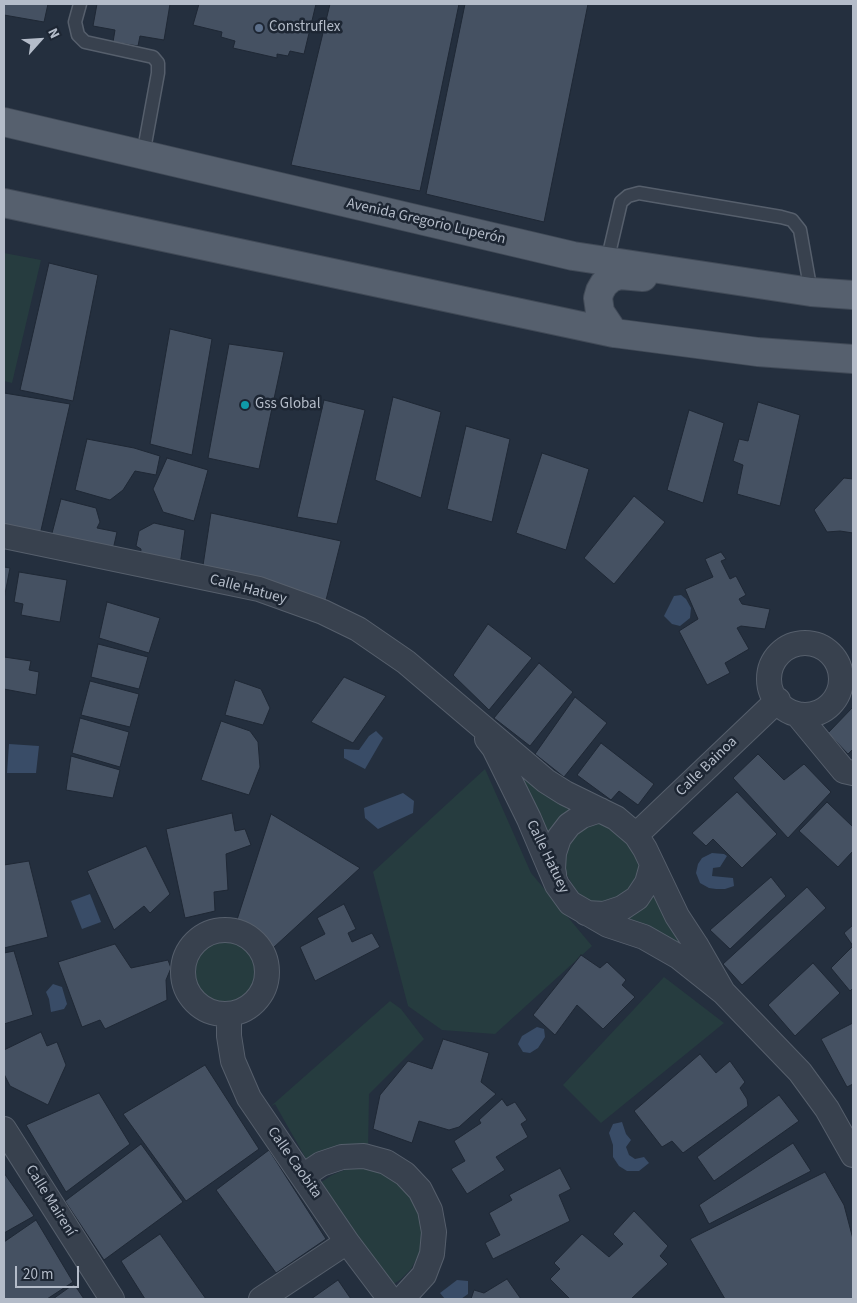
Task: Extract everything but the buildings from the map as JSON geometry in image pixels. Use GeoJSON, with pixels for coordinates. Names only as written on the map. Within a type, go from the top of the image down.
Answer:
{"type":"FeatureCollection","features":[{"type":"Feature","properties":{"kind":"main road","name":"Avenida Gregorio Luperón"},"geometry":{"type":"LineString","coordinates":[[4,122],[573,256],[810,292],[853,295]]}},
{"type":"Feature","properties":{"kind":"main road"},"geometry":{"type":"LineString","coordinates":[[4,203],[614,333],[758,352],[853,359]]}},
{"type":"Feature","properties":{"kind":"main road"},"geometry":{"type":"LineString","coordinates":[[480,304],[510,297],[566,310],[573,310],[583,306],[587,301],[589,286],[587,278],[573,256]]}},
{"type":"Feature","properties":{"kind":"main road"},"geometry":{"type":"LineString","coordinates":[[614,333],[603,319],[598,304],[600,290],[611,278],[620,275],[632,275],[716,290],[729,288],[744,282]]}},
{"type":"Feature","properties":{"kind":"street","name":"Calle Hatuey"},"geometry":{"type":"LineString","coordinates":[[4,536],[259,589],[324,612],[358,629],[406,662],[546,781],[565,794],[616,818],[636,835],[645,849],[677,916],[723,992]]}},
{"type":"Feature","properties":{"kind":"street"},"geometry":{"type":"LineString","coordinates":[[814,644],[825,649],[839,667],[841,679],[838,692],[832,702],[823,710],[811,714],[797,714],[787,710],[771,692],[770,670],[774,659],[792,645],[814,644]]}},
{"type":"Feature","properties":{"kind":"street","name":"Calle Bainoa"},"geometry":{"type":"LineString","coordinates":[[636,835],[778,700]]}},
{"type":"Feature","properties":{"kind":"street","name":"Calle Hatuey"},"geometry":{"type":"LineString","coordinates":[[463,711],[494,748],[529,819],[557,885],[570,903],[608,925],[644,937],[679,957],[723,992],[800,1072],[827,1109],[853,1155]]}},
{"type":"Feature","properties":{"kind":"street"},"geometry":{"type":"LineString","coordinates":[[797,714],[844,770],[853,773]]}},
{"type":"Feature","properties":{"kind":"street"},"geometry":{"type":"LineString","coordinates":[[557,885],[553,869],[554,853],[559,838],[569,825],[582,816],[600,810]]}},
{"type":"Feature","properties":{"kind":"street"},"geometry":{"type":"LineString","coordinates":[[586,913],[604,914],[622,908],[636,898],[647,883],[652,865]]}},
{"type":"Feature","properties":{"kind":"street","name":"Calle Caobita"},"geometry":{"type":"LineString","coordinates":[[229,1014],[229,1036],[233,1061],[248,1098],[347,1242],[390,1299]]}},
{"type":"Feature","properties":{"kind":"street","name":"Calle Mairení"},"geometry":{"type":"LineString","coordinates":[[4,1129],[112,1299]]}},
{"type":"Feature","properties":{"kind":"street"},"geometry":{"type":"LineString","coordinates":[[303,1176],[321,1164],[335,1159],[364,1156],[386,1162],[405,1174],[420,1190],[430,1210],[434,1232],[432,1254],[424,1275],[402,1299]]}},
{"type":"Feature","properties":{"kind":"street"},"geometry":{"type":"LineString","coordinates":[[261,1299],[347,1242]]}},
{"type":"Feature","properties":{"kind":"lane"},"geometry":{"type":"LineString","coordinates":[[80,4],[75,22],[78,35],[85,42],[153,57],[158,63],[158,73],[143,155]]}},
{"type":"Feature","properties":{"kind":"lane"},"geometry":{"type":"LineString","coordinates":[[607,262],[621,202],[628,196],[639,193],[792,220],[800,230],[810,292]]}},
{"type":"Feature","properties":{"kind":"green space"},"geometry":{"type":"Polygon","coordinates":[[[4,253],[41,260],[12,383],[4,381],[4,253]]]}},
{"type":"Feature","properties":{"kind":"green space"},"geometry":{"type":"Polygon","coordinates":[[[509,766],[573,813],[601,823],[635,846],[697,967],[587,910],[550,845],[509,766]]]}},
{"type":"Feature","properties":{"kind":"green space"},"geometry":{"type":"Polygon","coordinates":[[[485,769],[531,873],[592,946],[495,1034],[442,1030],[408,1006],[373,872],[485,769]]]}},
{"type":"Feature","properties":{"kind":"green space"},"geometry":{"type":"Polygon","coordinates":[[[225,938],[237,940],[248,947],[255,958],[257,970],[255,982],[248,993],[237,1000],[225,1002],[213,1000],[202,993],[195,982],[193,970],[195,958],[202,947],[213,940],[225,938]]]}},
{"type":"Feature","properties":{"kind":"green space"},"geometry":{"type":"Polygon","coordinates":[[[664,977],[724,1023],[601,1123],[563,1085],[664,977]]]}},
{"type":"Feature","properties":{"kind":"green space"},"geometry":{"type":"Polygon","coordinates":[[[390,1001],[401,1009],[424,1039],[369,1094],[368,1151],[309,1164],[275,1104],[270,1107],[390,1001]]]}},
{"type":"Feature","properties":{"kind":"green space"},"geometry":{"type":"Polygon","coordinates":[[[361,1168],[379,1171],[404,1185],[421,1213],[423,1242],[418,1256],[411,1269],[400,1280],[389,1287],[317,1185],[332,1175],[347,1169],[361,1168]]]}},
{"type":"Feature","properties":{"kind":"water"},"geometry":{"type":"Polygon","coordinates":[[[681,595],[686,599],[691,608],[690,618],[680,626],[672,624],[664,616],[674,596],[681,595]]]}},
{"type":"Feature","properties":{"kind":"water"},"geometry":{"type":"Polygon","coordinates":[[[376,731],[383,738],[365,769],[344,758],[344,749],[359,750],[369,736],[376,731]]]}},
{"type":"Feature","properties":{"kind":"water"},"geometry":{"type":"Polygon","coordinates":[[[9,744],[39,746],[36,773],[7,773],[9,744]]]}},
{"type":"Feature","properties":{"kind":"water"},"geometry":{"type":"Polygon","coordinates":[[[403,793],[414,801],[413,813],[378,829],[365,818],[364,808],[403,793]]]}},
{"type":"Feature","properties":{"kind":"water"},"geometry":{"type":"Polygon","coordinates":[[[712,853],[727,856],[720,867],[713,868],[712,876],[733,878],[734,886],[716,889],[709,888],[700,883],[696,873],[698,864],[702,858],[712,853]]]}},
{"type":"Feature","properties":{"kind":"water"},"geometry":{"type":"Polygon","coordinates":[[[90,894],[101,922],[82,929],[71,901],[90,894]]]}},
{"type":"Feature","properties":{"kind":"water"},"geometry":{"type":"Polygon","coordinates":[[[53,984],[62,987],[67,1004],[64,1009],[51,1012],[46,992],[53,984]]]}},
{"type":"Feature","properties":{"kind":"water"},"geometry":{"type":"Polygon","coordinates":[[[537,1027],[544,1029],[545,1037],[538,1048],[530,1053],[523,1052],[518,1044],[522,1036],[537,1027]]]}},
{"type":"Feature","properties":{"kind":"water"},"geometry":{"type":"Polygon","coordinates":[[[622,1122],[626,1134],[631,1140],[626,1147],[629,1155],[635,1159],[644,1157],[649,1163],[639,1171],[627,1171],[619,1166],[613,1157],[613,1145],[609,1133],[613,1124],[622,1122]]]}},
{"type":"Feature","properties":{"kind":"water"},"geometry":{"type":"Polygon","coordinates":[[[457,1280],[468,1281],[468,1294],[461,1299],[445,1299],[440,1293],[457,1280]]]}},
{"type":"Feature","properties":{"kind":"place","name":"Construflex"},"geometry":{"type":"Point","coordinates":[259,28]}},
{"type":"Feature","properties":{"kind":"place","name":"Gss Global"},"geometry":{"type":"Point","coordinates":[245,405]}}]}
